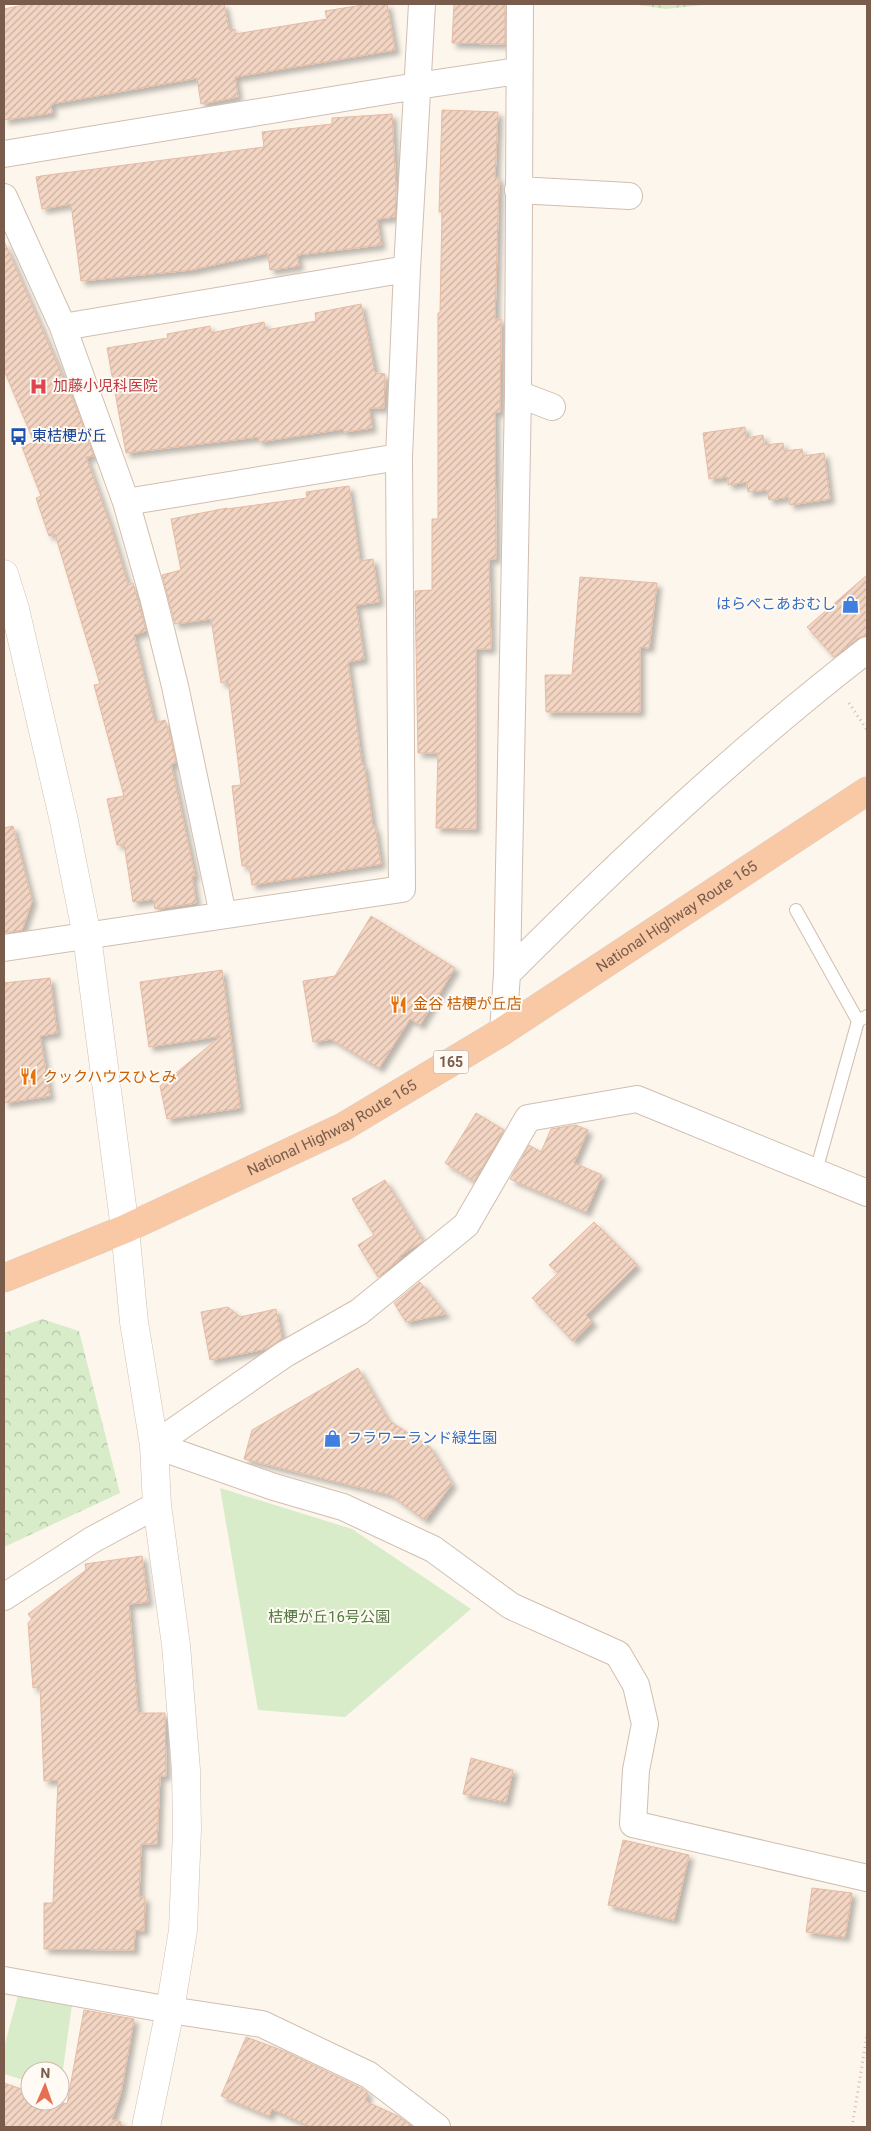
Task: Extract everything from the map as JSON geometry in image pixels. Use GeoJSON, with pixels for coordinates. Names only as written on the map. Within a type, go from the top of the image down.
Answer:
{"type":"FeatureCollection","features":[{"type":"Feature","properties":{"kind":"highway","name":"National Highway Route 165"},"geometry":{"type":"LineString","coordinates":[[4,1278],[125,1229],[343,1127],[503,1031],[867,791]]}},
{"type":"Feature","properties":{"kind":"street"},"geometry":{"type":"LineString","coordinates":[[4,948],[223,914],[402,889],[399,457],[407,269],[422,4]]}},
{"type":"Feature","properties":{"kind":"street"},"geometry":{"type":"LineString","coordinates":[[503,1031],[507,974],[518,394],[518,71],[520,4]]}},
{"type":"Feature","properties":{"kind":"street"},"geometry":{"type":"LineString","coordinates":[[4,154],[518,71]]}},
{"type":"Feature","properties":{"kind":"street"},"geometry":{"type":"LineString","coordinates":[[518,190],[629,196]]}},
{"type":"Feature","properties":{"kind":"street"},"geometry":{"type":"LineString","coordinates":[[4,197],[63,327],[126,502],[153,597],[175,686],[223,914]]}},
{"type":"Feature","properties":{"kind":"street"},"geometry":{"type":"LineString","coordinates":[[63,327],[407,269]]}},
{"type":"Feature","properties":{"kind":"street"},"geometry":{"type":"LineString","coordinates":[[518,394],[552,407]]}},
{"type":"Feature","properties":{"kind":"street"},"geometry":{"type":"LineString","coordinates":[[126,502],[399,457]]}},
{"type":"Feature","properties":{"kind":"street"},"geometry":{"type":"LineString","coordinates":[[4,574],[15,608],[62,812],[87,936],[125,1229],[134,1322],[154,1445],[157,1505],[176,1645],[186,1770],[187,1829],[182,1930],[170,2010],[146,2127]]}},
{"type":"Feature","properties":{"kind":"street"},"geometry":{"type":"LineString","coordinates":[[507,974],[600,881],[711,779],[821,686],[867,650]]}},
{"type":"Feature","properties":{"kind":"street"},"geometry":{"type":"LineString","coordinates":[[154,1445],[285,1354],[359,1312],[466,1225],[528,1118],[637,1099],[867,1193]]}},
{"type":"Feature","properties":{"kind":"street"},"geometry":{"type":"LineString","coordinates":[[154,1445],[274,1487],[344,1507],[433,1549],[511,1606],[618,1654],[636,1685],[646,1724],[636,1770],[633,1824],[867,1878]]}},
{"type":"Feature","properties":{"kind":"street"},"geometry":{"type":"LineString","coordinates":[[4,1597],[92,1540],[157,1505]]}},
{"type":"Feature","properties":{"kind":"street"},"geometry":{"type":"LineString","coordinates":[[4,1980],[170,2010],[262,2024],[369,2075],[437,2127]]}},
{"type":"Feature","properties":{"kind":"lane"},"geometry":{"type":"LineString","coordinates":[[796,910],[862,1018],[816,1171]]}},
{"type":"Feature","properties":{"kind":"path"},"geometry":{"type":"LineString","coordinates":[[848,700],[867,730]]}},
{"type":"Feature","properties":{"kind":"path"},"geometry":{"type":"LineString","coordinates":[[852,2127],[867,2035]]}},
{"type":"Feature","properties":{"kind":"green space"},"geometry":{"type":"Polygon","coordinates":[[[630,4],[714,4],[666,9],[630,4]]]}},
{"type":"Feature","properties":{"kind":"green space"},"geometry":{"type":"Polygon","coordinates":[[[42,1319],[79,1331],[120,1493],[4,1547],[4,1333],[42,1319]]]}},
{"type":"Feature","properties":{"kind":"green space","name":"桔梗が丘16号公園"},"geometry":{"type":"Polygon","coordinates":[[[220,1488],[352,1529],[471,1609],[345,1717],[258,1710],[220,1488]]]}},
{"type":"Feature","properties":{"kind":"green space"},"geometry":{"type":"Polygon","coordinates":[[[19,1992],[73,1998],[64,2061],[20,2061],[20,2079],[4,2074],[4,2047],[19,1992]]]}},
{"type":"Feature","properties":{"kind":"building"},"geometry":{"type":"Polygon","coordinates":[[[28,4],[224,4],[229,30],[235,29],[235,34],[327,19],[325,11],[369,4],[387,4],[395,50],[235,77],[238,97],[201,104],[197,78],[51,104],[52,113],[4,120],[4,9],[28,4]]]}},
{"type":"Feature","properties":{"kind":"building"},"geometry":{"type":"Polygon","coordinates":[[[454,4],[505,4],[505,44],[452,43],[454,4]]]}},
{"type":"Feature","properties":{"kind":"building"},"geometry":{"type":"Polygon","coordinates":[[[442,110],[498,112],[495,178],[499,178],[495,319],[501,319],[500,412],[495,412],[496,559],[489,559],[491,649],[476,649],[476,829],[436,828],[438,753],[418,753],[415,591],[432,590],[432,519],[438,519],[438,313],[440,313],[442,212],[439,212],[442,110]]]}},
{"type":"Feature","properties":{"kind":"building"},"geometry":{"type":"Polygon","coordinates":[[[392,114],[396,190],[395,217],[377,219],[381,245],[297,255],[299,266],[270,270],[268,253],[191,270],[81,281],[71,204],[42,209],[36,177],[264,147],[262,132],[332,124],[332,118],[392,114]]]}},
{"type":"Feature","properties":{"kind":"building"},"geometry":{"type":"Polygon","coordinates":[[[4,241],[79,415],[94,456],[86,457],[109,522],[128,585],[133,583],[146,631],[134,635],[155,723],[165,720],[172,743],[176,763],[171,764],[195,876],[192,876],[196,903],[155,909],[153,899],[133,902],[124,844],[117,845],[107,799],[124,796],[94,685],[100,684],[55,534],[49,536],[36,498],[41,496],[22,447],[34,442],[4,370],[4,241]]]}},
{"type":"Feature","properties":{"kind":"building"},"geometry":{"type":"Polygon","coordinates":[[[361,304],[375,373],[385,374],[384,408],[369,408],[372,428],[344,432],[343,429],[259,442],[258,437],[126,453],[107,348],[168,338],[167,334],[210,326],[211,333],[264,322],[266,330],[316,321],[315,313],[361,304]]]}},
{"type":"Feature","properties":{"kind":"building"},"geometry":{"type":"Polygon","coordinates":[[[745,427],[746,438],[763,435],[764,445],[783,443],[784,451],[802,449],[803,456],[824,453],[830,499],[790,505],[789,497],[769,500],[767,490],[748,492],[747,482],[728,485],[728,477],[709,479],[703,433],[745,427]]]}},
{"type":"Feature","properties":{"kind":"building"},"geometry":{"type":"Polygon","coordinates":[[[349,486],[360,561],[373,559],[379,602],[356,605],[364,659],[348,662],[362,765],[364,765],[373,827],[375,827],[381,864],[252,885],[249,866],[242,866],[232,786],[241,785],[228,681],[221,683],[211,619],[175,624],[162,575],[181,570],[171,519],[227,508],[307,498],[306,492],[349,486]]]}},
{"type":"Feature","properties":{"kind":"building","name":"はらぺこあおむし"},"geometry":{"type":"Polygon","coordinates":[[[867,575],[867,635],[858,638],[834,657],[807,627],[867,575]]]}},
{"type":"Feature","properties":{"kind":"building"},"geometry":{"type":"Polygon","coordinates":[[[580,577],[657,583],[649,648],[640,647],[640,712],[546,712],[545,675],[572,675],[580,577]]]}},
{"type":"Feature","properties":{"kind":"building"},"geometry":{"type":"Polygon","coordinates":[[[13,826],[32,901],[22,930],[4,933],[4,828],[13,826]]]}},
{"type":"Feature","properties":{"kind":"building","name":"金谷 桔梗が丘店"},"geometry":{"type":"Polygon","coordinates":[[[371,916],[455,968],[420,1025],[410,1019],[379,1068],[331,1039],[313,1042],[303,981],[335,976],[371,916]]]}},
{"type":"Feature","properties":{"kind":"building"},"geometry":{"type":"Polygon","coordinates":[[[222,970],[240,1108],[167,1119],[160,1086],[221,1036],[149,1047],[140,982],[222,970]]]}},
{"type":"Feature","properties":{"kind":"building"},"geometry":{"type":"Polygon","coordinates":[[[50,978],[57,1033],[40,1036],[50,1096],[4,1103],[4,983],[50,978]]]}},
{"type":"Feature","properties":{"kind":"building"},"geometry":{"type":"Polygon","coordinates":[[[476,1113],[504,1130],[474,1181],[445,1163],[476,1113]]]}},
{"type":"Feature","properties":{"kind":"building"},"geometry":{"type":"Polygon","coordinates":[[[576,1125],[588,1130],[574,1163],[602,1175],[586,1212],[510,1179],[529,1145],[541,1152],[551,1129],[576,1125]]]}},
{"type":"Feature","properties":{"kind":"building"},"geometry":{"type":"Polygon","coordinates":[[[385,1180],[423,1241],[400,1256],[401,1258],[378,1277],[358,1245],[374,1235],[352,1199],[385,1180]]]}},
{"type":"Feature","properties":{"kind":"building"},"geometry":{"type":"Polygon","coordinates":[[[594,1222],[637,1265],[586,1315],[593,1322],[573,1341],[532,1298],[558,1273],[549,1265],[594,1222]]]}},
{"type":"Feature","properties":{"kind":"building"},"geometry":{"type":"Polygon","coordinates":[[[420,1282],[446,1314],[406,1322],[394,1303],[420,1282]]]}},
{"type":"Feature","properties":{"kind":"building"},"geometry":{"type":"Polygon","coordinates":[[[228,1307],[240,1317],[276,1309],[282,1339],[266,1349],[210,1360],[201,1312],[228,1307]]]}},
{"type":"Feature","properties":{"kind":"building","name":"フラワーランド緑生園"},"geometry":{"type":"Polygon","coordinates":[[[358,1368],[388,1420],[430,1447],[452,1484],[425,1520],[391,1495],[244,1459],[252,1430],[358,1368]]]}},
{"type":"Feature","properties":{"kind":"building"},"geometry":{"type":"Polygon","coordinates":[[[142,1556],[148,1602],[129,1604],[138,1713],[165,1713],[166,1776],[160,1776],[157,1844],[141,1844],[139,1897],[145,1897],[144,1931],[135,1930],[134,1950],[44,1949],[44,1903],[53,1903],[58,1780],[44,1781],[40,1687],[33,1688],[28,1623],[32,1619],[28,1614],[86,1570],[85,1564],[142,1556]]]}},
{"type":"Feature","properties":{"kind":"building"},"geometry":{"type":"Polygon","coordinates":[[[471,1758],[513,1770],[506,1802],[463,1794],[471,1758]]]}},
{"type":"Feature","properties":{"kind":"building"},"geometry":{"type":"Polygon","coordinates":[[[623,1840],[689,1855],[674,1920],[608,1905],[623,1840]]]}},
{"type":"Feature","properties":{"kind":"building"},"geometry":{"type":"Polygon","coordinates":[[[812,1888],[852,1893],[845,1937],[806,1932],[812,1888]]]}},
{"type":"Feature","properties":{"kind":"building"},"geometry":{"type":"Polygon","coordinates":[[[84,2010],[134,2019],[121,2093],[112,2119],[121,2122],[120,2127],[4,2127],[4,2083],[20,2089],[20,2111],[70,2111],[70,2087],[84,2010]]]}},
{"type":"Feature","properties":{"kind":"building"},"geometry":{"type":"Polygon","coordinates":[[[246,2037],[284,2051],[361,2088],[368,2093],[365,2101],[398,2116],[413,2127],[311,2127],[272,2109],[269,2116],[221,2096],[246,2037]]]}},
{"type":"Feature","properties":{"kind":"place","name":"加藤小児科医院"},"geometry":{"type":"Point","coordinates":[39,386]}},
{"type":"Feature","properties":{"kind":"place","name":"東桔梗が丘"},"geometry":{"type":"Point","coordinates":[18,436]}},
{"type":"Feature","properties":{"kind":"place","name":"はらぺこあおむし"},"geometry":{"type":"Point","coordinates":[850,604]}},
{"type":"Feature","properties":{"kind":"place","name":"金谷 桔梗が丘店"},"geometry":{"type":"Point","coordinates":[399,1004]}},
{"type":"Feature","properties":{"kind":"place","name":"クックハウスひとみ"},"geometry":{"type":"Point","coordinates":[29,1077]}},
{"type":"Feature","properties":{"kind":"place","name":"フラワーランド緑生園"},"geometry":{"type":"Point","coordinates":[333,1438]}}]}
